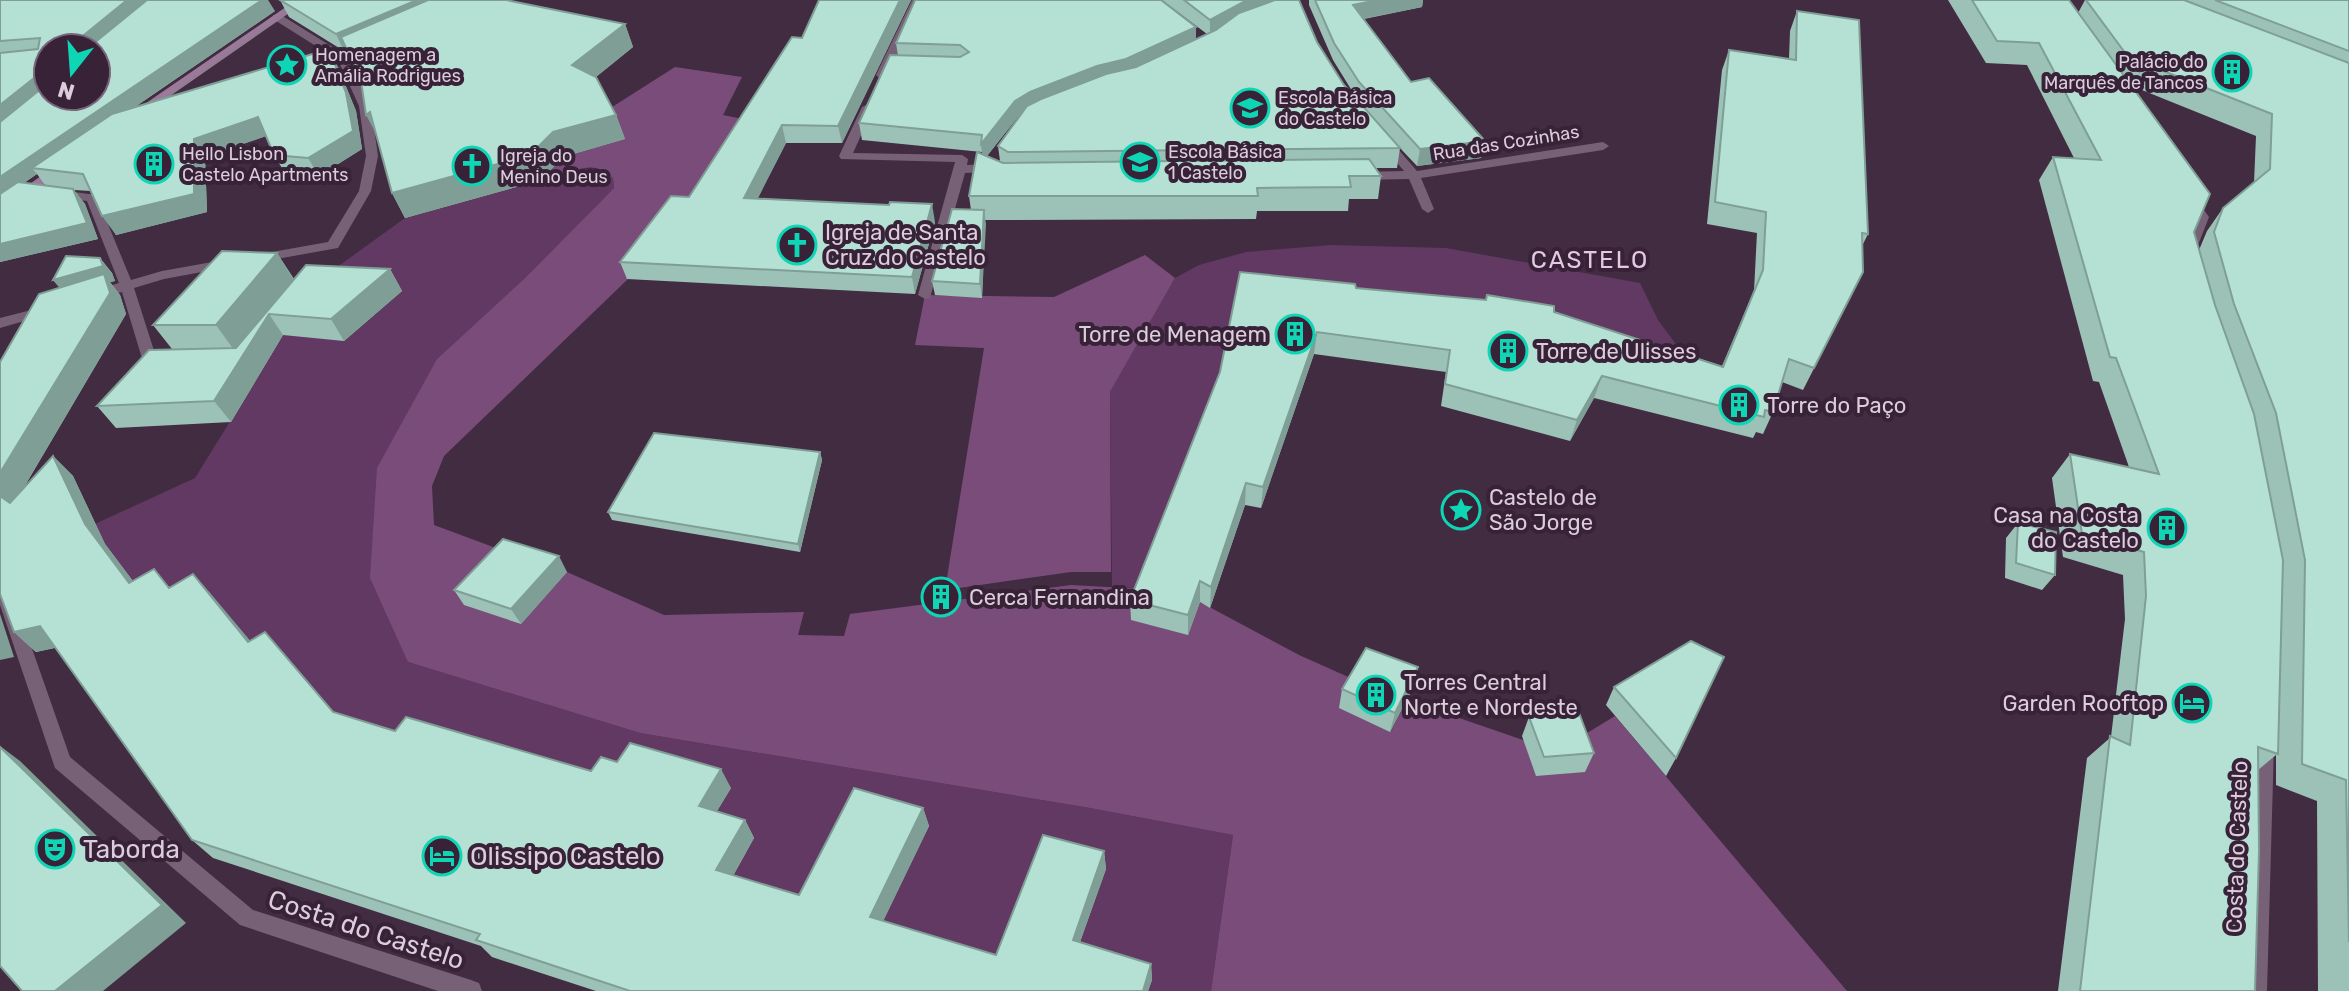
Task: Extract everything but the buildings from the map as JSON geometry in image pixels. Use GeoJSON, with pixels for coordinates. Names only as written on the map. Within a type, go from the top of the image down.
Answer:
{"type":"FeatureCollection","features":[{"type":"Feature","properties":{"kind":"street"},"geometry":{"type":"LineString","coordinates":[[157,115],[131,120],[303,0]]}},
{"type":"Feature","properties":{"kind":"street"},"geometry":{"type":"LineString","coordinates":[[917,0],[845,156],[962,159],[925,295]]}},
{"type":"Feature","properties":{"kind":"street"},"geometry":{"type":"LineString","coordinates":[[85,299],[162,275],[330,251],[365,191],[372,156],[365,106],[343,58],[277,17]]}},
{"type":"Feature","properties":{"kind":"street"},"geometry":{"type":"LineString","coordinates":[[329,63],[357,52]]}},
{"type":"Feature","properties":{"kind":"street"},"geometry":{"type":"LineString","coordinates":[[886,66],[901,66]]}},
{"type":"Feature","properties":{"kind":"street"},"geometry":{"type":"LineString","coordinates":[[1381,137],[1414,175],[1428,209]]}},
{"type":"Feature","properties":{"kind":"street","name":"Rua das Cozinhas"},"geometry":{"type":"LineString","coordinates":[[1351,176],[1414,175],[1603,146]]}},
{"type":"Feature","properties":{"kind":"street"},"geometry":{"type":"LineString","coordinates":[[0,211],[73,158]]}},
{"type":"Feature","properties":{"kind":"street"},"geometry":{"type":"LineString","coordinates":[[960,169],[994,167]]}},
{"type":"Feature","properties":{"kind":"street"},"geometry":{"type":"LineString","coordinates":[[27,190],[92,198],[127,286],[151,365],[182,365]]}},
{"type":"Feature","properties":{"kind":"street"},"geometry":{"type":"LineString","coordinates":[[2185,191],[2203,217],[2187,255],[2191,270]]}},
{"type":"Feature","properties":{"kind":"street"},"geometry":{"type":"LineString","coordinates":[[0,323],[56,307]]}},
{"type":"Feature","properties":{"kind":"street","name":"Costa do Castelo"},"geometry":{"type":"LineString","coordinates":[[0,580],[62,762],[247,918],[471,991]]}},
{"type":"Feature","properties":{"kind":"street","name":"Costa do Castelo"},"geometry":{"type":"LineString","coordinates":[[2256,991],[2265,724]]}},
{"type":"Feature","properties":{"kind":"shaded area"},"geometry":{"type":"Polygon","coordinates":[[[675,67],[742,77],[723,115],[753,121],[628,279],[444,456],[432,486],[434,525],[512,554],[521,624],[567,572],[664,615],[804,612],[798,635],[844,636],[850,614],[1071,585],[1144,589],[1200,602],[1299,655],[1355,680],[1391,731],[1407,700],[1523,740],[1574,741],[1615,716],[1847,991],[1211,991],[1233,835],[640,733],[408,662],[370,578],[377,468],[437,359],[526,277],[614,188],[613,178],[595,168],[544,176],[563,157],[625,139],[609,109],[675,67]]]}},
{"type":"Feature","properties":{"kind":"shaded area"},"geometry":{"type":"Polygon","coordinates":[[[579,168],[607,171],[613,178],[614,188],[526,277],[437,359],[408,662],[640,733],[1233,835],[1211,991],[1148,991],[1151,980],[1049,991],[726,888],[629,780],[411,750],[219,690],[105,545],[95,524],[195,478],[260,373],[273,334],[333,270],[405,218],[579,168]]]}},
{"type":"Feature","properties":{"kind":"shaded area"},"geometry":{"type":"Polygon","coordinates":[[[1331,245],[1446,248],[1640,283],[1658,320],[1690,363],[1353,310],[1219,393],[1144,589],[1112,586],[1110,392],[1175,278],[1199,265],[1246,252],[1331,245]]]}},
{"type":"Feature","properties":{"kind":"shaded area"},"geometry":{"type":"Polygon","coordinates":[[[1145,255],[1175,278],[1110,392],[1111,572],[1071,572],[945,590],[984,348],[915,345],[925,295],[1054,297],[1145,255]]]}},
{"type":"Feature","properties":{"kind":"tram line"},"geometry":{"type":"LineString","coordinates":[[147,111],[304,0]]}},
{"type":"Feature","properties":{"kind":"place","name":"Homenagem a Amália Rodrigues"},"geometry":{"type":"Point","coordinates":[287,65]}},
{"type":"Feature","properties":{"kind":"place","name":"Palácio do Marquês de Tancos"},"geometry":{"type":"Point","coordinates":[2232,72]}},
{"type":"Feature","properties":{"kind":"place","name":"Escola Básica do Castelo"},"geometry":{"type":"Point","coordinates":[1250,108]}},
{"type":"Feature","properties":{"kind":"place","name":"Escola Básica 1 Castelo"},"geometry":{"type":"Point","coordinates":[1140,162]}},
{"type":"Feature","properties":{"kind":"place","name":"Hello Lisbon Castelo Apartments"},"geometry":{"type":"Point","coordinates":[154,164]}},
{"type":"Feature","properties":{"kind":"place","name":"Igreja do Menino Deus"},"geometry":{"type":"Point","coordinates":[472,166]}},
{"type":"Feature","properties":{"kind":"place","name":"Igreja de Santa Cruz do Castelo"},"geometry":{"type":"Point","coordinates":[797,245]}},
{"type":"Feature","properties":{"kind":"place","name":"Torre de Menagem"},"geometry":{"type":"Point","coordinates":[1295,334]}},
{"type":"Feature","properties":{"kind":"place","name":"Torre de Ulisses"},"geometry":{"type":"Point","coordinates":[1508,351]}},
{"type":"Feature","properties":{"kind":"place","name":"Torre do Paço"},"geometry":{"type":"Point","coordinates":[1739,405]}},
{"type":"Feature","properties":{"kind":"place","name":"Castelo de São Jorge"},"geometry":{"type":"Point","coordinates":[1461,510]}},
{"type":"Feature","properties":{"kind":"place","name":"Casa na Costa do Castelo"},"geometry":{"type":"Point","coordinates":[2167,528]}},
{"type":"Feature","properties":{"kind":"place","name":"Cerca Fernandina"},"geometry":{"type":"Point","coordinates":[941,597]}},
{"type":"Feature","properties":{"kind":"place","name":"Torres Central Norte e Nordeste"},"geometry":{"type":"Point","coordinates":[1376,695]}},
{"type":"Feature","properties":{"kind":"place","name":"Garden Rooftop"},"geometry":{"type":"Point","coordinates":[2192,703]}},
{"type":"Feature","properties":{"kind":"place","name":"Taborda"},"geometry":{"type":"Point","coordinates":[55,849]}},
{"type":"Feature","properties":{"kind":"place","name":"Olissipo Castelo"},"geometry":{"type":"Point","coordinates":[442,856]}},
{"type":"Feature","properties":{"kind":"district","name":"CASTELO"},"geometry":{"type":"Point","coordinates":[1590,260]}}]}
